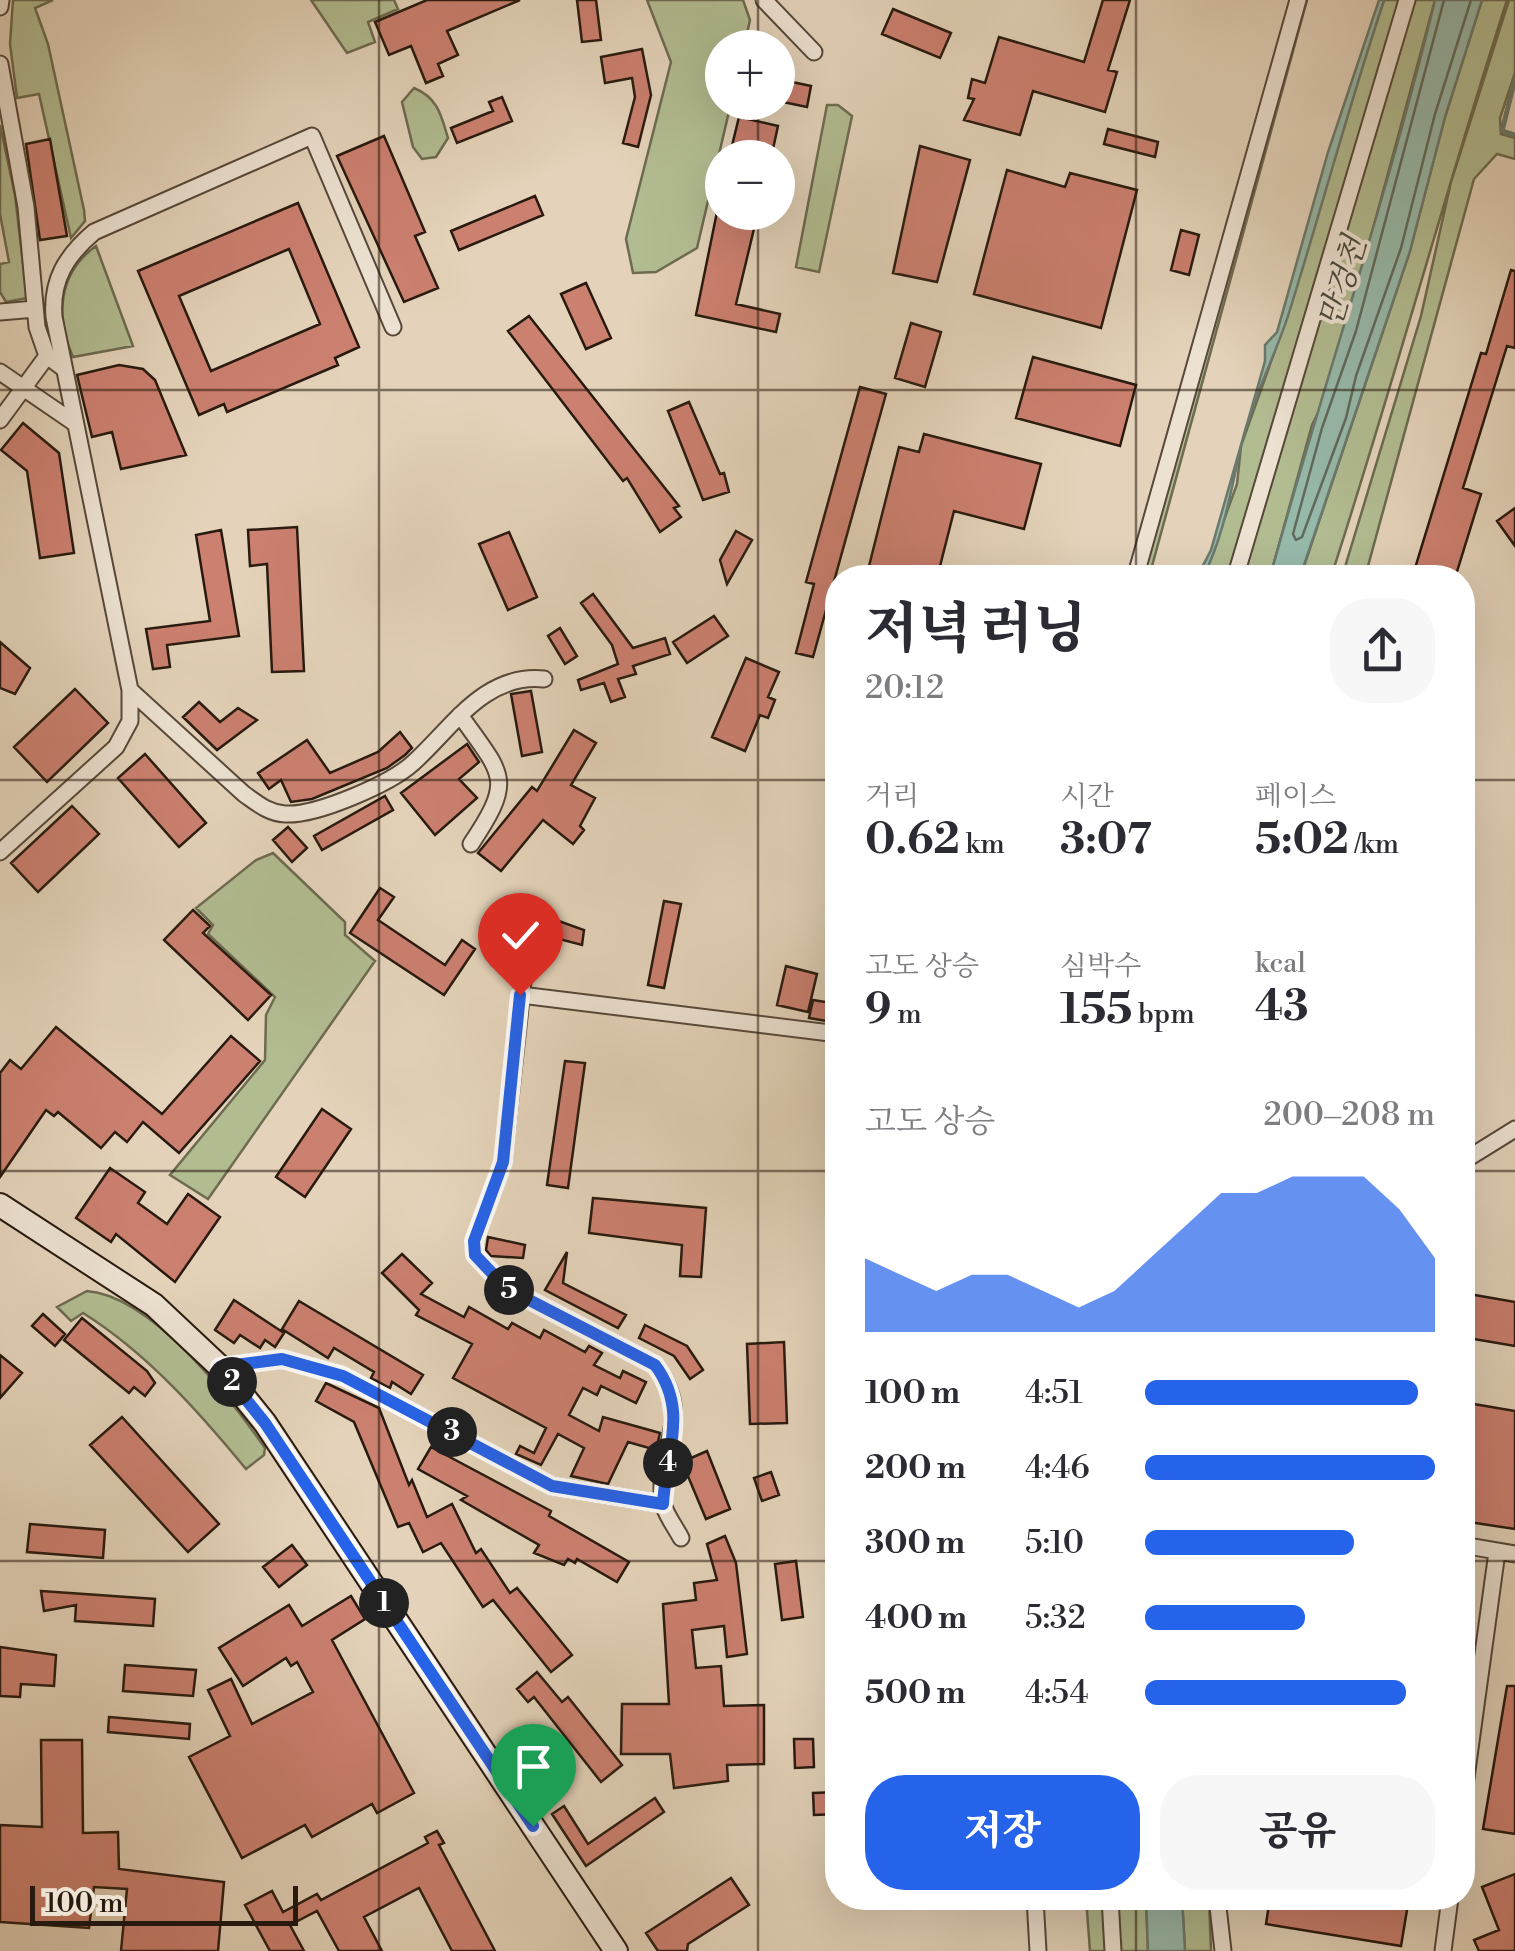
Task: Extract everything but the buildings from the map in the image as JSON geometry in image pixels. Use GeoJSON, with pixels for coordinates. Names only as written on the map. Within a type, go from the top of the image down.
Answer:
{"type":"FeatureCollection","features":[{"type":"Feature","properties":{"kind":"street"},"geometry":{"type":"LineString","coordinates":[[764,0],[814,52]]}},
{"type":"Feature","properties":{"kind":"street"},"geometry":{"type":"LineString","coordinates":[[1139,565],[1298,0]]}},
{"type":"Feature","properties":{"kind":"street"},"geometry":{"type":"LineString","coordinates":[[1238,565],[1407,0]]}},
{"type":"Feature","properties":{"kind":"street"},"geometry":{"type":"LineString","coordinates":[[0,64],[26,207],[35,309],[46,356],[63,368]]}},
{"type":"Feature","properties":{"kind":"street"},"geometry":{"type":"LineString","coordinates":[[0,852],[116,747],[130,721],[130,690],[73,422],[52,294],[72,250],[94,232],[312,136],[393,328]]}},
{"type":"Feature","properties":{"kind":"street"},"geometry":{"type":"LineString","coordinates":[[0,312],[35,309]]}},
{"type":"Feature","properties":{"kind":"street"},"geometry":{"type":"LineString","coordinates":[[0,420],[46,356]]}},
{"type":"Feature","properties":{"kind":"street"},"geometry":{"type":"LineString","coordinates":[[0,372],[73,422]]}},
{"type":"Feature","properties":{"kind":"street"},"geometry":{"type":"LineString","coordinates":[[130,690],[244,794],[264,809],[286,814],[315,809],[374,787],[411,765],[460,714],[510,680],[544,679]]}},
{"type":"Feature","properties":{"kind":"street"},"geometry":{"type":"LineString","coordinates":[[460,714],[496,765],[501,785],[499,802],[470,844]]}},
{"type":"Feature","properties":{"kind":"street"},"geometry":{"type":"LineString","coordinates":[[527,945],[503,1162],[474,1241],[475,1255],[506,1288],[655,1365],[671,1387],[675,1418],[663,1504],[681,1538]]}},
{"type":"Feature","properties":{"kind":"street"},"geometry":{"type":"LineString","coordinates":[[520,995],[825,1032]]}},
{"type":"Feature","properties":{"kind":"street"},"geometry":{"type":"LineString","coordinates":[[1475,1154],[1515,1129]]}},
{"type":"Feature","properties":{"kind":"street"},"geometry":{"type":"LineString","coordinates":[[0,1205],[154,1305],[220,1367],[265,1423],[616,1951]]}},
{"type":"Feature","properties":{"kind":"street"},"geometry":{"type":"LineString","coordinates":[[220,1367],[282,1359],[343,1376],[552,1486],[663,1504]]}},
{"type":"Feature","properties":{"kind":"street"},"geometry":{"type":"LineString","coordinates":[[1475,1548],[1515,1554]]}},
{"type":"Feature","properties":{"kind":"street"},"geometry":{"type":"LineString","coordinates":[[1475,1714],[1498,1552]]}},
{"type":"Feature","properties":{"kind":"street"},"geometry":{"type":"LineString","coordinates":[[1036,1910],[1038,1951]]}},
{"type":"Feature","properties":{"kind":"street"},"geometry":{"type":"LineString","coordinates":[[1111,1910],[1113,1951]]}},
{"type":"Feature","properties":{"kind":"street"},"geometry":{"type":"LineString","coordinates":[[1218,1910],[1222,1951]]}},
{"type":"Feature","properties":{"kind":"street"},"geometry":{"type":"LineString","coordinates":[[1443,1951],[1448,1910]]}},
{"type":"Feature","properties":{"kind":"shaded area"},"geometry":{"type":"Polygon","coordinates":[[[13,0],[53,0],[35,8],[48,44],[84,210],[85,221],[71,238],[39,94],[17,98],[10,44],[13,0]]]}},
{"type":"Feature","properties":{"kind":"shaded area"},"geometry":{"type":"Polygon","coordinates":[[[311,0],[394,0],[398,9],[368,22],[375,42],[347,53],[311,0]]]}},
{"type":"Feature","properties":{"kind":"shaded area"},"geometry":{"type":"Polygon","coordinates":[[[647,0],[743,0],[750,20],[748,30],[705,30],[705,120],[727,120],[722,140],[705,140],[705,214],[697,248],[656,272],[633,273],[626,239],[671,62],[647,0]]]}},
{"type":"Feature","properties":{"kind":"shaded area"},"geometry":{"type":"Polygon","coordinates":[[[1302,0],[1307,0],[1152,565],[1146,565],[1302,0]]]}},
{"type":"Feature","properties":{"kind":"shaded area"},"geometry":{"type":"Polygon","coordinates":[[[1384,0],[1404,0],[1236,565],[1208,565],[1237,484],[1241,446],[1289,311],[1332,158],[1384,0]]]}},
{"type":"Feature","properties":{"kind":"shaded area"},"geometry":{"type":"Polygon","coordinates":[[[1408,0],[1435,0],[1346,328],[1325,399],[1312,425],[1273,565],[1241,565],[1408,0]]]}},
{"type":"Feature","properties":{"kind":"shaded area"},"geometry":{"type":"Polygon","coordinates":[[[1482,0],[1507,0],[1335,565],[1304,565],[1410,251],[1445,117],[1482,0]]]}},
{"type":"Feature","properties":{"kind":"shaded area"},"geometry":{"type":"Polygon","coordinates":[[[1509,0],[1515,0],[1515,73],[1500,118],[1501,134],[1515,138],[1515,159],[1497,154],[1474,179],[1368,565],[1346,565],[1421,316],[1451,182],[1509,0]]]}},
{"type":"Feature","properties":{"kind":"shaded area"},"geometry":{"type":"Polygon","coordinates":[[[414,88],[433,102],[443,122],[448,138],[436,157],[422,159],[413,147],[402,102],[414,88]]]}},
{"type":"Feature","properties":{"kind":"shaded area"},"geometry":{"type":"Polygon","coordinates":[[[827,105],[838,105],[852,116],[819,272],[796,267],[827,105]]]}},
{"type":"Feature","properties":{"kind":"shaded area"},"geometry":{"type":"Polygon","coordinates":[[[0,125],[15,195],[27,298],[6,302],[0,292],[0,264],[9,262],[0,214],[0,125]]]}},
{"type":"Feature","properties":{"kind":"shaded area"},"geometry":{"type":"Polygon","coordinates":[[[96,246],[133,346],[73,357],[62,311],[67,282],[83,257],[96,246]]]}},
{"type":"Feature","properties":{"kind":"shaded area"},"geometry":{"type":"Polygon","coordinates":[[[273,853],[345,922],[345,935],[375,961],[208,1199],[170,1175],[265,1060],[266,1015],[275,997],[208,934],[213,925],[196,908],[256,860],[273,853]]]}},
{"type":"Feature","properties":{"kind":"shaded area"},"geometry":{"type":"Polygon","coordinates":[[[87,1291],[112,1297],[163,1330],[232,1403],[265,1448],[264,1455],[246,1469],[191,1405],[129,1346],[83,1313],[71,1321],[57,1307],[87,1291]]]}},
{"type":"Feature","properties":{"kind":"shaded area"},"geometry":{"type":"Polygon","coordinates":[[[1087,1910],[1108,1910],[1110,1951],[1090,1951],[1087,1910]]]}},
{"type":"Feature","properties":{"kind":"shaded area"},"geometry":{"type":"Polygon","coordinates":[[[1113,1910],[1146,1910],[1148,1951],[1116,1951],[1113,1910]]]}},
{"type":"Feature","properties":{"kind":"shaded area"},"geometry":{"type":"Polygon","coordinates":[[[1183,1910],[1209,1910],[1211,1951],[1185,1951],[1183,1910]]]}},
{"type":"Feature","properties":{"kind":"water"},"geometry":{"type":"Polygon","coordinates":[[[1379,0],[1384,0],[1288,316],[1247,424],[1265,361],[1265,345],[1277,332],[1328,152],[1379,0]]]}},
{"type":"Feature","properties":{"kind":"water"},"geometry":{"type":"Polygon","coordinates":[[[1435,0],[1482,0],[1445,117],[1410,251],[1304,565],[1274,565],[1397,145],[1435,0]]]}},
{"type":"Feature","properties":{"kind":"water"},"geometry":{"type":"Polygon","coordinates":[[[1244,436],[1216,545],[1208,565],[1203,565],[1244,436]]]}},
{"type":"Feature","properties":{"kind":"water"},"geometry":{"type":"Polygon","coordinates":[[[1146,1910],[1183,1910],[1185,1951],[1148,1951],[1146,1910]]]}},
{"type":"Feature","properties":{"kind":"waterway"},"geometry":{"type":"LineString","coordinates":[[1515,79],[1502,131],[1515,135]]}},
{"type":"Feature","properties":{"kind":"route"},"geometry":{"type":"LineString","coordinates":[[520,995],[503,1162],[474,1241],[475,1255],[481,1266],[506,1288],[655,1365],[671,1387],[675,1418],[663,1504],[552,1486],[343,1376],[282,1359],[220,1367],[265,1423],[533,1826]]}},
{"type":"Feature","properties":{"kind":"water label","name":"만겅천"},"geometry":{"type":"Point","coordinates":[1343,282]}}]}
